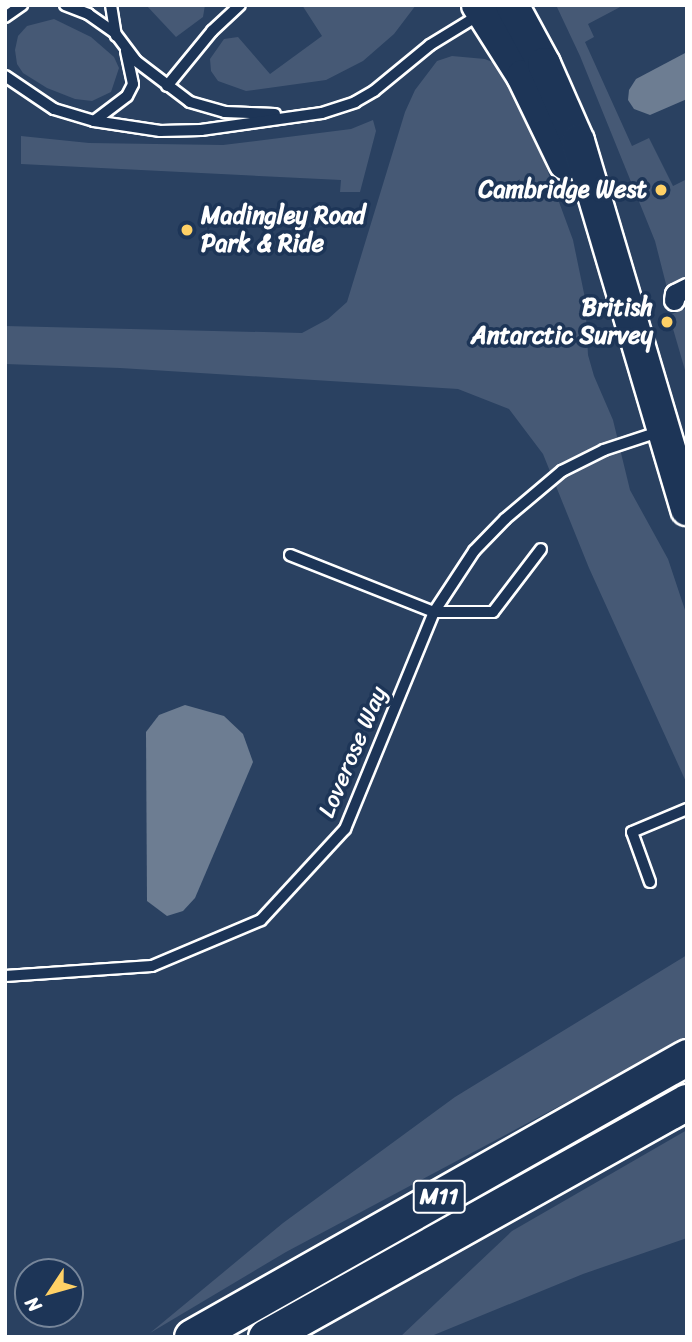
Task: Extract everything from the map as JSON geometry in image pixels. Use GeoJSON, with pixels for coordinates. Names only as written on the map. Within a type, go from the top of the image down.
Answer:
{"type":"FeatureCollection","features":[{"type":"Feature","properties":{"kind":"highway","name":"M11"},"geometry":{"type":"LineString","coordinates":[[192,1337],[687,1057]]}},
{"type":"Feature","properties":{"kind":"highway","name":"M11"},"geometry":{"type":"LineString","coordinates":[[266,1337],[687,1102]]}},
{"type":"Feature","properties":{"kind":"main road"},"geometry":{"type":"LineString","coordinates":[[491,7],[544,64],[578,141],[687,509]]}},
{"type":"Feature","properties":{"kind":"lane"},"geometry":{"type":"LineString","coordinates":[[5,17],[22,5]]}},
{"type":"Feature","properties":{"kind":"lane"},"geometry":{"type":"LineString","coordinates":[[65,5],[88,14],[115,33],[136,61],[190,102],[225,111],[293,115]]}},
{"type":"Feature","properties":{"kind":"lane"},"geometry":{"type":"LineString","coordinates":[[94,121],[127,96],[133,84],[127,53],[115,33],[111,5]]}},
{"type":"Feature","properties":{"kind":"lane"},"geometry":{"type":"LineString","coordinates":[[167,86],[212,31],[240,5]]}},
{"type":"Feature","properties":{"kind":"lane"},"geometry":{"type":"LineString","coordinates":[[5,76],[54,109],[94,121],[160,131],[201,130],[293,115],[323,113],[355,102],[374,91],[430,45],[491,7]]}},
{"type":"Feature","properties":{"kind":"lane","name":"Loverose Way"},"geometry":{"type":"LineString","coordinates":[[5,976],[152,966],[261,920],[345,829],[434,612],[474,551],[562,471],[604,450],[664,430]]}},
{"type":"Feature","properties":{"kind":"lane"},"geometry":{"type":"LineString","coordinates":[[290,555],[434,612],[494,612],[541,549]]}},
{"type":"Feature","properties":{"kind":"lane"},"geometry":{"type":"LineString","coordinates":[[650,882],[632,832],[687,809]]}},
{"type":"Feature","properties":{"kind":"shaded area"},"geometry":{"type":"Polygon","coordinates":[[[146,5],[205,5],[203,17],[176,37],[146,5]]]}},
{"type":"Feature","properties":{"kind":"shaded area"},"geometry":{"type":"Polygon","coordinates":[[[302,5],[416,5],[394,34],[363,61],[326,80],[246,91],[218,81],[211,71],[210,59],[224,39],[238,37],[270,74],[322,36],[302,5]]]}},
{"type":"Feature","properties":{"kind":"shaded area"},"geometry":{"type":"Polygon","coordinates":[[[556,5],[624,5],[588,24],[594,37],[585,42],[632,146],[649,138],[673,186],[687,179],[687,279],[667,288],[655,241],[580,56],[556,5]]]}},
{"type":"Feature","properties":{"kind":"shaded area"},"geometry":{"type":"Polygon","coordinates":[[[54,19],[91,37],[114,57],[119,68],[111,92],[92,101],[75,99],[47,88],[23,73],[17,64],[15,50],[18,36],[27,26],[54,19]]]}},
{"type":"Feature","properties":{"kind":"shaded area"},"geometry":{"type":"Polygon","coordinates":[[[687,52],[687,99],[650,115],[634,109],[628,100],[629,90],[636,79],[687,52]]]}},
{"type":"Feature","properties":{"kind":"shaded area"},"geometry":{"type":"Polygon","coordinates":[[[452,56],[485,59],[497,64],[520,96],[573,240],[585,298],[588,355],[594,376],[613,420],[630,490],[668,559],[687,616],[687,784],[589,568],[543,454],[509,409],[458,389],[120,368],[5,364],[5,326],[302,333],[328,319],[347,302],[405,112],[415,90],[437,61],[452,56]]]}},
{"type":"Feature","properties":{"kind":"shaded area"},"geometry":{"type":"Polygon","coordinates":[[[373,120],[376,131],[360,192],[340,192],[341,180],[21,164],[21,136],[89,143],[223,145],[351,129],[373,120]]]}},
{"type":"Feature","properties":{"kind":"shaded area"},"geometry":{"type":"Polygon","coordinates":[[[687,308],[687,377],[669,315],[687,308]]]}},
{"type":"Feature","properties":{"kind":"shaded area"},"geometry":{"type":"Polygon","coordinates":[[[185,705],[224,716],[243,734],[253,762],[195,898],[183,911],[167,916],[147,901],[146,732],[159,715],[185,705]]]}},
{"type":"Feature","properties":{"kind":"shaded area"},"geometry":{"type":"Polygon","coordinates":[[[687,955],[687,1038],[286,1252],[150,1333],[283,1223],[455,1097],[687,955]]]}},
{"type":"Feature","properties":{"kind":"shaded area"},"geometry":{"type":"Polygon","coordinates":[[[687,1130],[687,1238],[583,1274],[429,1337],[400,1337],[512,1231],[687,1130]]]}},
{"type":"Feature","properties":{"kind":"place","name":"Cambridge West"},"geometry":{"type":"Point","coordinates":[661,190]}},
{"type":"Feature","properties":{"kind":"place","name":"Madingley Road Park & Ride"},"geometry":{"type":"Point","coordinates":[187,230]}},
{"type":"Feature","properties":{"kind":"place","name":"British Antarctic Survey"},"geometry":{"type":"Point","coordinates":[667,322]}}]}
